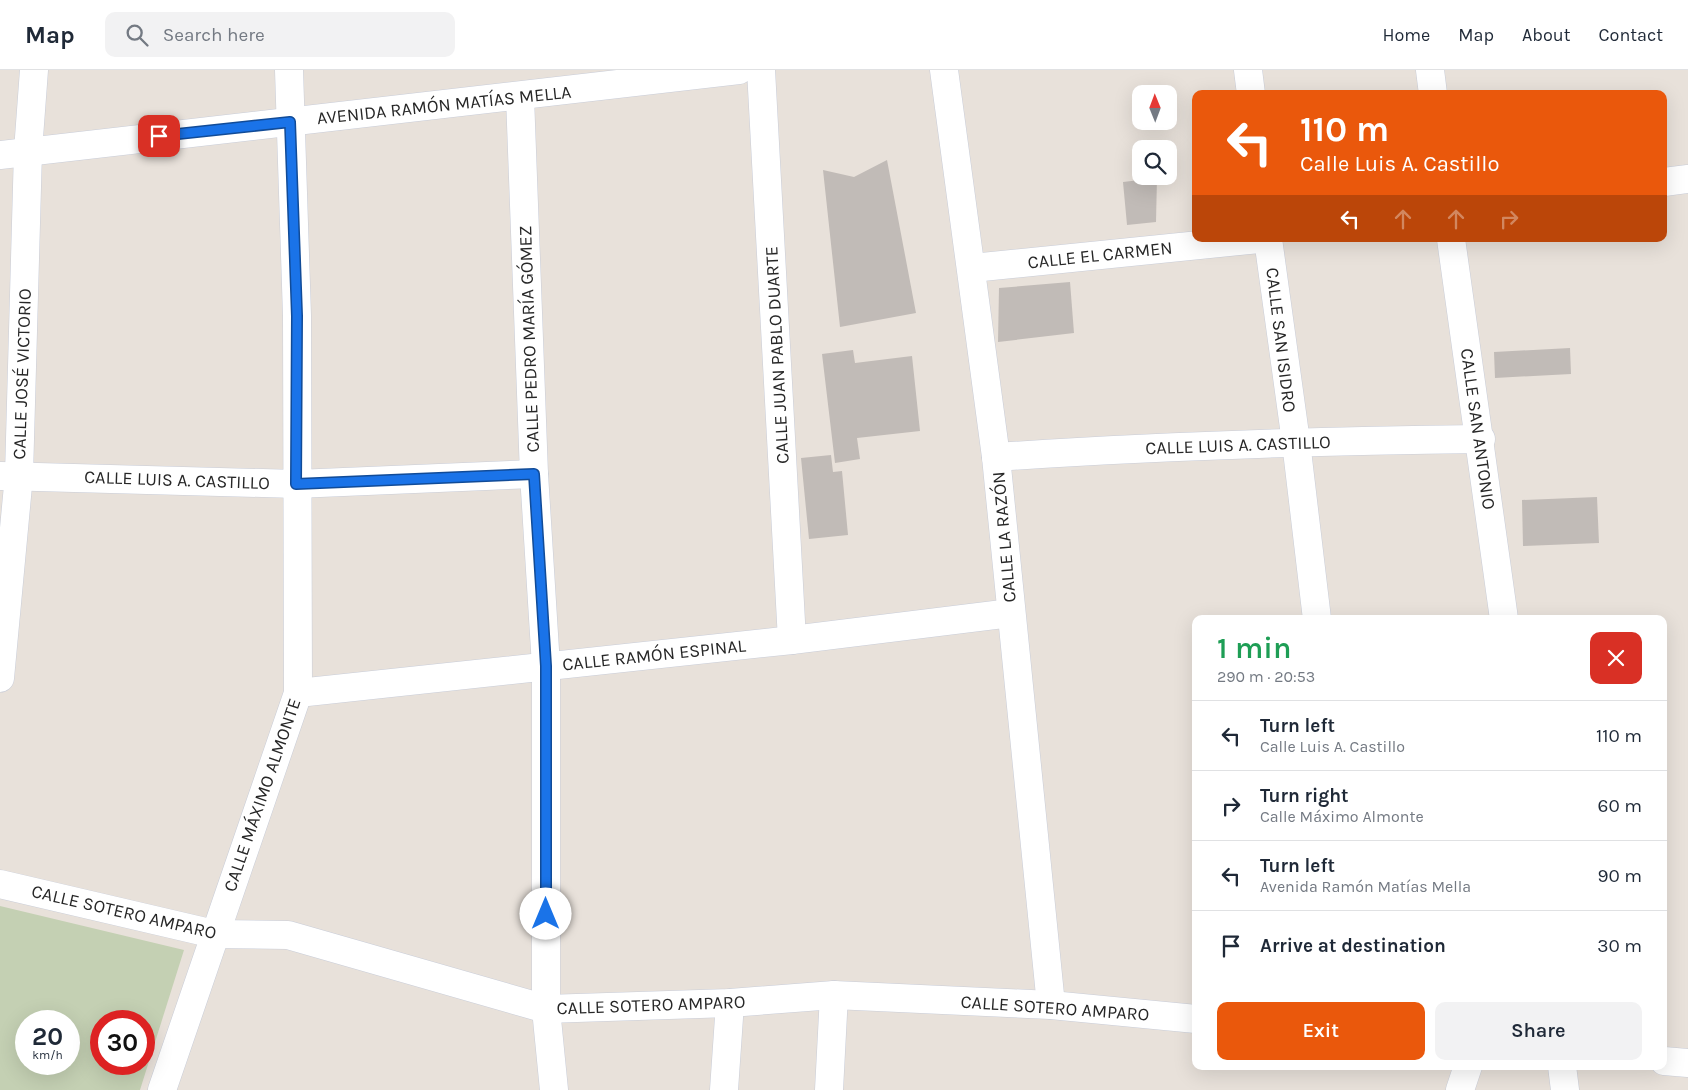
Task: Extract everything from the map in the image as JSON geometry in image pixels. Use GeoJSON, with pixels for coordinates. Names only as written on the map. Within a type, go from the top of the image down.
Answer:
{"type":"FeatureCollection","features":[{"type":"Feature","properties":{"kind":"street","name":"CALLE JOSÉ VICTORIO"},"geometry":{"type":"LineString","coordinates":[[0,678],[9,476],[34,70]]}},
{"type":"Feature","properties":{"kind":"street","name":"CALLE MÁXIMO ALMONTE"},"geometry":{"type":"LineString","coordinates":[[162,1090],[298,693],[297,316],[289,70]]}},
{"type":"Feature","properties":{"kind":"street","name":"AVENIDA RAMÓN MATÍAS MELLA"},"geometry":{"type":"LineString","coordinates":[[0,155],[520,97],[739,70]]}},
{"type":"Feature","properties":{"kind":"street","name":"CALLE JUAN PABLO DUARTE"},"geometry":{"type":"LineString","coordinates":[[761,70],[792,640]]}},
{"type":"Feature","properties":{"kind":"street","name":"CALLE LA RAZÓN"},"geometry":{"type":"LineString","coordinates":[[944,70],[996,457],[1051,1005]]}},
{"type":"Feature","properties":{"kind":"street"},"geometry":{"type":"LineString","coordinates":[[1248,70],[1250,90]]}},
{"type":"Feature","properties":{"kind":"street"},"geometry":{"type":"LineString","coordinates":[[1430,70],[1432,90]]}},
{"type":"Feature","properties":{"kind":"street","name":"CALLE PEDRO MARÍA GÓMEZ"},"geometry":{"type":"LineString","coordinates":[[520,97],[534,474],[546,666],[546,1009],[554,1090]]}},
{"type":"Feature","properties":{"kind":"street"},"geometry":{"type":"LineString","coordinates":[[1667,182],[1688,179]]}},
{"type":"Feature","properties":{"kind":"street","name":"CALLE EL CARMEN"},"geometry":{"type":"LineString","coordinates":[[972,268],[1228,242]]}},
{"type":"Feature","properties":{"kind":"street","name":"CALLE SAN ISIDRO"},"geometry":{"type":"LineString","coordinates":[[1268,242],[1296,442],[1317,615]]}},
{"type":"Feature","properties":{"kind":"street","name":"CALLE SAN ANTONIO"},"geometry":{"type":"LineString","coordinates":[[1451,242],[1481,439],[1503,615]]}},
{"type":"Feature","properties":{"kind":"street","name":"CALLE LUIS A. CASTILLO"},"geometry":{"type":"LineString","coordinates":[[996,457],[1108,449],[1296,442],[1481,439]]}},
{"type":"Feature","properties":{"kind":"street","name":"CALLE LUIS A. CASTILLO"},"geometry":{"type":"LineString","coordinates":[[9,476],[296,484],[534,474]]}},
{"type":"Feature","properties":{"kind":"street","name":"CALLE RAMÓN ESPINAL"},"geometry":{"type":"LineString","coordinates":[[298,693],[792,640],[1011,613]]}},
{"type":"Feature","properties":{"kind":"street","name":"CALLE SOTERO AMPARO"},"geometry":{"type":"LineString","coordinates":[[0,884],[214,934],[288,935],[546,1009],[730,1002],[834,995],[1051,1005],[1192,1018]]}},
{"type":"Feature","properties":{"kind":"street"},"geometry":{"type":"LineString","coordinates":[[829,1090],[834,995]]}},
{"type":"Feature","properties":{"kind":"street"},"geometry":{"type":"LineString","coordinates":[[724,1090],[730,1002]]}},
{"type":"Feature","properties":{"kind":"street"},"geometry":{"type":"LineString","coordinates":[[1667,1061],[1688,1064]]}},
{"type":"Feature","properties":{"kind":"street"},"geometry":{"type":"LineString","coordinates":[[1460,1090],[1467,1070]]}},
{"type":"Feature","properties":{"kind":"street"},"geometry":{"type":"LineString","coordinates":[[1562,1070],[1565,1090]]}},
{"type":"Feature","properties":{"kind":"green space"},"geometry":{"type":"Polygon","coordinates":[[[0,906],[184,950],[155,1042],[155,1010],[90,1010],[90,1075],[145,1075],[140,1090],[0,1090],[0,906]]]}},
{"type":"Feature","properties":{"kind":"building"},"geometry":{"type":"Polygon","coordinates":[[[887,160],[916,313],[840,327],[823,170],[854,177],[887,160]]]}},
{"type":"Feature","properties":{"kind":"building"},"geometry":{"type":"Polygon","coordinates":[[[1132,181],[1132,185],[1157,185],[1156,222],[1127,225],[1123,182],[1132,181]]]}},
{"type":"Feature","properties":{"kind":"building"},"geometry":{"type":"Polygon","coordinates":[[[1070,282],[1074,333],[998,342],[999,288],[1070,282]]]}},
{"type":"Feature","properties":{"kind":"building"},"geometry":{"type":"Polygon","coordinates":[[[1570,348],[1571,374],[1495,378],[1494,352],[1570,348]]]}},
{"type":"Feature","properties":{"kind":"building"},"geometry":{"type":"Polygon","coordinates":[[[853,350],[855,363],[912,356],[920,431],[857,438],[860,459],[835,463],[822,354],[853,350]]]}},
{"type":"Feature","properties":{"kind":"building"},"geometry":{"type":"Polygon","coordinates":[[[831,455],[833,472],[842,471],[848,535],[809,539],[801,458],[831,455]]]}},
{"type":"Feature","properties":{"kind":"building"},"geometry":{"type":"Polygon","coordinates":[[[1597,497],[1599,543],[1523,546],[1522,500],[1597,497]]]}},
{"type":"Feature","properties":{"kind":"route"},"geometry":{"type":"LineString","coordinates":[[159,136],[290,122],[297,316],[296,484],[534,474],[546,666],[546,914]]}}]}
